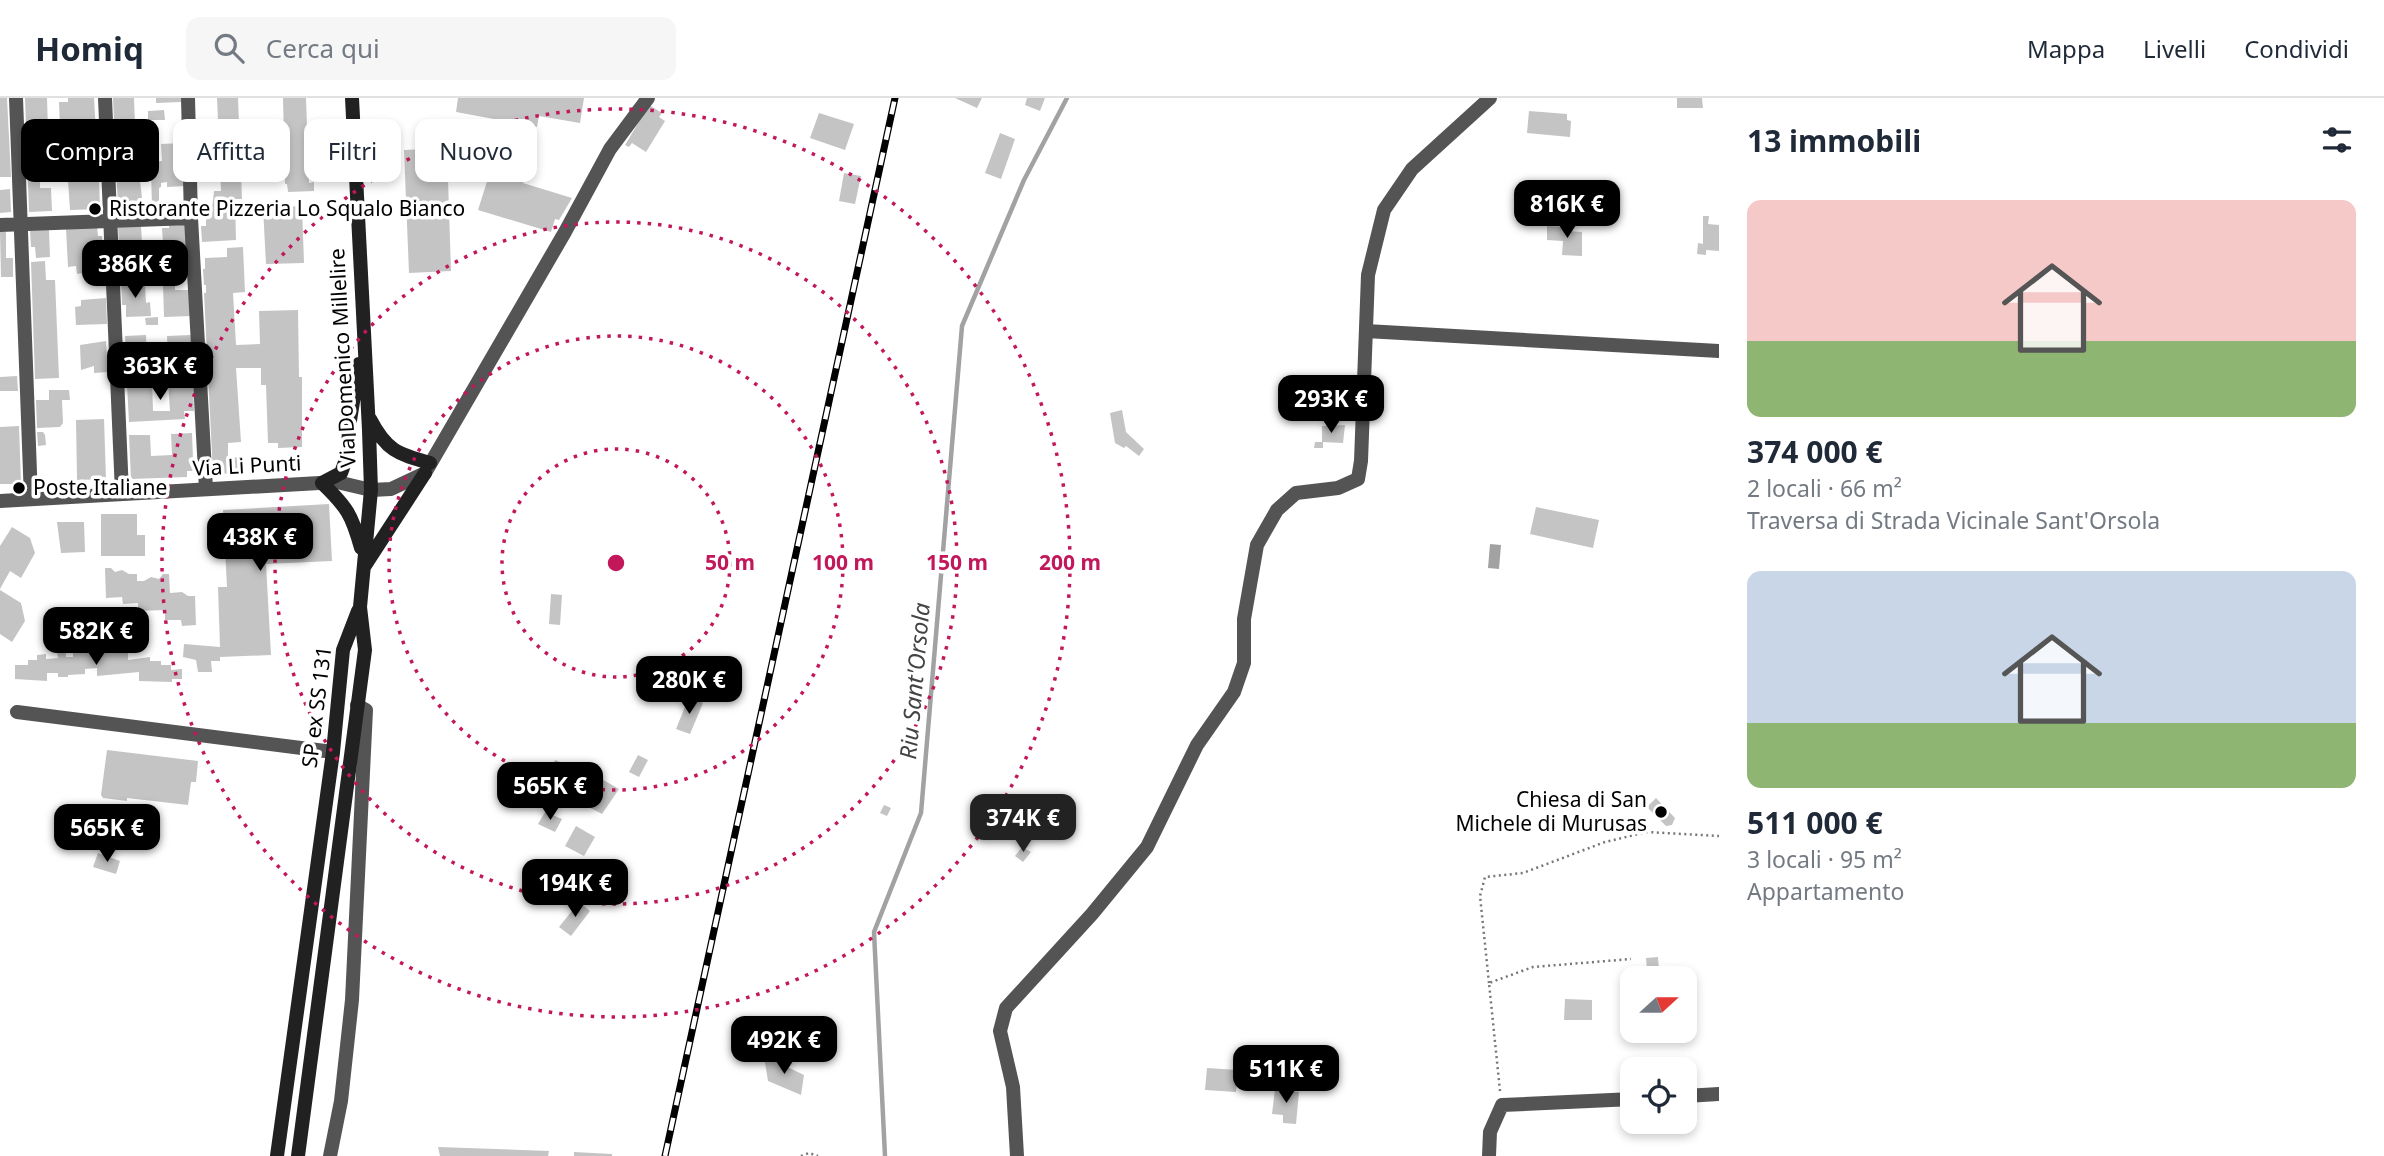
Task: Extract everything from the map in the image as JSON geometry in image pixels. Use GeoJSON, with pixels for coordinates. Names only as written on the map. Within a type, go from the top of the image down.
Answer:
{"type":"FeatureCollection","features":[{"type":"Feature","properties":{"kind":"main road","name":"Via Domenico Millelire"},"geometry":{"type":"LineString","coordinates":[[352,98],[370,490],[360,607]]}},
{"type":"Feature","properties":{"kind":"main road"},"geometry":{"type":"LineString","coordinates":[[364,338],[349,426],[348,454],[341,473],[322,483],[341,500],[350,514],[364,564]]}},
{"type":"Feature","properties":{"kind":"main road"},"geometry":{"type":"LineString","coordinates":[[364,564],[427,468],[382,442],[368,414]]}},
{"type":"Feature","properties":{"kind":"main road","name":"SP ex SS 131"},"geometry":{"type":"LineString","coordinates":[[298,1156],[365,650],[360,607]]}},
{"type":"Feature","properties":{"kind":"main road","name":"SP ex SS 131"},"geometry":{"type":"LineString","coordinates":[[276,1156],[333,751],[343,650],[360,607]]}},
{"type":"Feature","properties":{"kind":"street"},"geometry":{"type":"LineString","coordinates":[[16,98],[32,499]]}},
{"type":"Feature","properties":{"kind":"street"},"geometry":{"type":"LineString","coordinates":[[105,98],[122,493]]}},
{"type":"Feature","properties":{"kind":"street"},"geometry":{"type":"LineString","coordinates":[[188,98],[191,218],[206,489]]}},
{"type":"Feature","properties":{"kind":"street"},"geometry":{"type":"LineString","coordinates":[[370,490],[391,489],[427,468],[570,224],[610,149],[648,98]]}},
{"type":"Feature","properties":{"kind":"street"},"geometry":{"type":"LineString","coordinates":[[1017,1156],[1013,1087],[1000,1031],[1006,1008],[1092,914],[1147,847],[1196,745],[1234,692],[1244,663],[1244,619],[1257,544],[1277,510],[1296,493],[1338,488],[1357,479],[1361,461],[1368,275],[1384,209],[1412,169],[1490,98]]}},
{"type":"Feature","properties":{"kind":"street"},"geometry":{"type":"LineString","coordinates":[[0,225],[191,218]]}},
{"type":"Feature","properties":{"kind":"street"},"geometry":{"type":"LineString","coordinates":[[1366,331],[1719,351]]}},
{"type":"Feature","properties":{"kind":"street","name":"Via Li Punti"},"geometry":{"type":"LineString","coordinates":[[0,501],[337,482],[370,490]]}},
{"type":"Feature","properties":{"kind":"street"},"geometry":{"type":"LineString","coordinates":[[330,1156],[341,1101],[355,952],[366,710],[357,705]]}},
{"type":"Feature","properties":{"kind":"street"},"geometry":{"type":"LineString","coordinates":[[17,712],[333,751]]}},
{"type":"Feature","properties":{"kind":"street"},"geometry":{"type":"LineString","coordinates":[[1697,1095],[1719,1094]]}},
{"type":"Feature","properties":{"kind":"street"},"geometry":{"type":"LineString","coordinates":[[1489,1156],[1490,1132],[1502,1105],[1620,1100]]}},
{"type":"Feature","properties":{"kind":"path"},"geometry":{"type":"LineString","coordinates":[[1502,1105],[1480,896],[1485,877],[1522,873],[1605,842],[1647,832],[1719,836]]}},
{"type":"Feature","properties":{"kind":"path"},"geometry":{"type":"LineString","coordinates":[[1489,983],[1534,967],[1631,959]]}},
{"type":"Feature","properties":{"kind":"path"},"geometry":{"type":"LineString","coordinates":[[802,1156],[809,1153],[818,1156]]}},
{"type":"Feature","properties":{"kind":"shaded area"},"geometry":{"type":"Polygon","coordinates":[[[1490,544],[1501,545],[1499,569],[1488,568],[1490,544]]]}},
{"type":"Feature","properties":{"kind":"building"},"geometry":{"type":"Polygon","coordinates":[[[0,98],[7,98],[11,177],[0,177],[0,98]]]}},
{"type":"Feature","properties":{"kind":"building"},"geometry":{"type":"Polygon","coordinates":[[[25,98],[47,98],[48,119],[26,119],[25,98]]]}},
{"type":"Feature","properties":{"kind":"building"},"geometry":{"type":"Polygon","coordinates":[[[68,98],[94,98],[95,119],[60,119],[59,102],[68,102],[68,98]]]}},
{"type":"Feature","properties":{"kind":"building"},"geometry":{"type":"Polygon","coordinates":[[[113,98],[134,98],[135,119],[114,119],[113,98]]]}},
{"type":"Feature","properties":{"kind":"building"},"geometry":{"type":"Polygon","coordinates":[[[156,98],[181,98],[181,102],[156,103],[156,98]]]}},
{"type":"Feature","properties":{"kind":"building"},"geometry":{"type":"Polygon","coordinates":[[[217,98],[238,98],[239,119],[218,119],[217,98]]]}},
{"type":"Feature","properties":{"kind":"building"},"geometry":{"type":"Polygon","coordinates":[[[283,98],[306,98],[304,182],[314,182],[314,191],[288,192],[285,182],[290,182],[290,119],[283,119],[283,98]]]}},
{"type":"Feature","properties":{"kind":"building"},"geometry":{"type":"Polygon","coordinates":[[[458,98],[584,98],[580,123],[539,116],[537,127],[537,119],[494,119],[456,112],[458,98]]]}},
{"type":"Feature","properties":{"kind":"building"},"geometry":{"type":"Polygon","coordinates":[[[955,98],[982,98],[977,108],[955,98]]]}},
{"type":"Feature","properties":{"kind":"building"},"geometry":{"type":"Polygon","coordinates":[[[1027,98],[1045,98],[1040,111],[1025,105],[1027,98]]]}},
{"type":"Feature","properties":{"kind":"building"},"geometry":{"type":"Polygon","coordinates":[[[1677,98],[1702,98],[1703,108],[1677,108],[1677,98]]]}},
{"type":"Feature","properties":{"kind":"building"},"geometry":{"type":"Polygon","coordinates":[[[649,105],[662,113],[659,117],[665,121],[646,152],[632,143],[629,147],[625,145],[649,105]]]}},
{"type":"Feature","properties":{"kind":"building"},"geometry":{"type":"Polygon","coordinates":[[[164,110],[165,120],[148,119],[148,111],[164,110]]]}},
{"type":"Feature","properties":{"kind":"building"},"geometry":{"type":"Polygon","coordinates":[[[1529,111],[1567,114],[1567,120],[1571,121],[1570,137],[1527,133],[1529,111]]]}},
{"type":"Feature","properties":{"kind":"building"},"geometry":{"type":"Polygon","coordinates":[[[819,113],[854,124],[845,150],[810,138],[819,113]]]}},
{"type":"Feature","properties":{"kind":"building"},"geometry":{"type":"Polygon","coordinates":[[[1000,133],[1015,139],[1001,179],[985,173],[1000,133]]]}},
{"type":"Feature","properties":{"kind":"building"},"geometry":{"type":"Polygon","coordinates":[[[173,143],[173,182],[185,182],[185,186],[167,187],[167,182],[161,183],[159,206],[152,207],[151,182],[159,182],[161,144],[173,143]]]}},
{"type":"Feature","properties":{"kind":"building"},"geometry":{"type":"Polygon","coordinates":[[[415,149],[415,182],[448,182],[451,271],[409,273],[404,150],[415,149]]]}},
{"type":"Feature","properties":{"kind":"building"},"geometry":{"type":"Polygon","coordinates":[[[844,173],[861,176],[855,204],[839,201],[844,173]]]}},
{"type":"Feature","properties":{"kind":"building"},"geometry":{"type":"Polygon","coordinates":[[[28,182],[40,182],[40,188],[51,188],[52,211],[29,212],[28,182]]]}},
{"type":"Feature","properties":{"kind":"building"},"geometry":{"type":"Polygon","coordinates":[[[68,182],[99,182],[100,209],[70,210],[68,182]]]}},
{"type":"Feature","properties":{"kind":"building"},"geometry":{"type":"Polygon","coordinates":[[[117,182],[140,182],[143,206],[118,207],[117,182]]]}},
{"type":"Feature","properties":{"kind":"building"},"geometry":{"type":"Polygon","coordinates":[[[221,182],[241,182],[242,199],[235,199],[236,240],[202,242],[201,226],[206,226],[206,209],[212,209],[214,191],[221,191],[221,182]]]}},
{"type":"Feature","properties":{"kind":"building"},"geometry":{"type":"Polygon","coordinates":[[[487,182],[524,182],[572,198],[559,220],[555,219],[551,232],[478,210],[487,182]]]}},
{"type":"Feature","properties":{"kind":"building"},"geometry":{"type":"Polygon","coordinates":[[[10,189],[11,212],[0,213],[0,190],[10,189]]]}},
{"type":"Feature","properties":{"kind":"building"},"geometry":{"type":"Polygon","coordinates":[[[302,206],[304,263],[266,264],[263,208],[302,206]]]}},
{"type":"Feature","properties":{"kind":"building"},"geometry":{"type":"Polygon","coordinates":[[[1703,216],[1709,216],[1708,224],[1719,225],[1719,251],[1706,250],[1706,255],[1697,254],[1698,243],[1703,244],[1703,216]]]}},
{"type":"Feature","properties":{"kind":"building"},"geometry":{"type":"Polygon","coordinates":[[[186,222],[188,266],[171,267],[171,262],[163,262],[162,247],[171,247],[171,243],[163,243],[162,228],[169,228],[169,223],[186,222]]]}},
{"type":"Feature","properties":{"kind":"building"},"geometry":{"type":"Polygon","coordinates":[[[141,225],[143,264],[120,265],[118,226],[141,225]]]}},
{"type":"Feature","properties":{"kind":"building"},"geometry":{"type":"Polygon","coordinates":[[[97,226],[98,236],[102,236],[104,270],[77,274],[76,266],[68,267],[66,228],[97,226]]]}},
{"type":"Feature","properties":{"kind":"building"},"geometry":{"type":"Polygon","coordinates":[[[1547,226],[1568,227],[1567,231],[1582,232],[1582,256],[1562,255],[1563,241],[1547,240],[1547,226]]]}},
{"type":"Feature","properties":{"kind":"building"},"geometry":{"type":"Polygon","coordinates":[[[30,230],[49,230],[50,257],[36,258],[35,247],[31,247],[30,230]]]}},
{"type":"Feature","properties":{"kind":"building"},"geometry":{"type":"Polygon","coordinates":[[[0,232],[6,232],[6,258],[13,258],[13,277],[1,277],[0,232]]]}},
{"type":"Feature","properties":{"kind":"building"},"geometry":{"type":"Polygon","coordinates":[[[243,247],[245,292],[233,293],[236,345],[260,344],[259,311],[298,310],[302,447],[278,448],[278,443],[268,443],[266,385],[261,385],[261,368],[236,368],[241,442],[228,443],[228,458],[242,457],[242,467],[246,467],[246,473],[213,474],[204,293],[206,285],[203,269],[205,258],[227,257],[227,248],[243,247]]]}},
{"type":"Feature","properties":{"kind":"building"},"geometry":{"type":"Polygon","coordinates":[[[45,261],[46,280],[55,280],[59,378],[35,379],[31,262],[45,261]]]}},
{"type":"Feature","properties":{"kind":"building"},"geometry":{"type":"Polygon","coordinates":[[[133,280],[133,285],[145,284],[146,303],[150,302],[151,316],[126,317],[126,305],[122,305],[121,281],[133,280]]]}},
{"type":"Feature","properties":{"kind":"building"},"geometry":{"type":"Polygon","coordinates":[[[163,285],[175,285],[175,290],[190,290],[191,316],[164,317],[163,285]]]}},
{"type":"Feature","properties":{"kind":"building"},"geometry":{"type":"Polygon","coordinates":[[[106,298],[107,324],[76,325],[75,307],[81,306],[81,300],[106,298]]]}},
{"type":"Feature","properties":{"kind":"building"},"geometry":{"type":"Polygon","coordinates":[[[158,317],[158,325],[146,325],[145,318],[158,317]]]}},
{"type":"Feature","properties":{"kind":"building"},"geometry":{"type":"Polygon","coordinates":[[[146,335],[147,363],[127,365],[125,336],[146,335]]]}},
{"type":"Feature","properties":{"kind":"building"},"geometry":{"type":"Polygon","coordinates":[[[191,335],[192,356],[183,356],[183,362],[168,362],[167,336],[191,335]]]}},
{"type":"Feature","properties":{"kind":"building"},"geometry":{"type":"Polygon","coordinates":[[[106,341],[108,372],[94,373],[94,366],[81,370],[80,345],[106,341]]]}},
{"type":"Feature","properties":{"kind":"building"},"geometry":{"type":"Polygon","coordinates":[[[17,376],[18,391],[0,391],[0,377],[17,376]]]}},
{"type":"Feature","properties":{"kind":"building"},"geometry":{"type":"Polygon","coordinates":[[[183,380],[183,383],[193,382],[194,411],[184,411],[185,419],[129,422],[127,385],[152,381],[153,411],[170,411],[168,381],[183,380]]]}},
{"type":"Feature","properties":{"kind":"building"},"geometry":{"type":"Polygon","coordinates":[[[49,390],[69,390],[70,400],[62,400],[63,423],[60,427],[37,428],[36,400],[49,400],[49,390]]]}},
{"type":"Feature","properties":{"kind":"building"},"geometry":{"type":"Polygon","coordinates":[[[1122,410],[1126,432],[1144,449],[1139,456],[1126,446],[1124,448],[1115,443],[1110,413],[1122,410]]]}},
{"type":"Feature","properties":{"kind":"building"},"geometry":{"type":"Polygon","coordinates":[[[104,419],[106,479],[77,480],[76,420],[104,419]]]}},
{"type":"Feature","properties":{"kind":"building"},"geometry":{"type":"Polygon","coordinates":[[[1345,425],[1343,443],[1323,442],[1323,448],[1314,448],[1315,442],[1322,442],[1322,426],[1345,425]]]}},
{"type":"Feature","properties":{"kind":"building"},"geometry":{"type":"Polygon","coordinates":[[[19,426],[21,484],[0,484],[0,427],[19,426]]]}},
{"type":"Feature","properties":{"kind":"building"},"geometry":{"type":"Polygon","coordinates":[[[37,432],[43,432],[46,445],[38,446],[37,432]]]}},
{"type":"Feature","properties":{"kind":"building"},"geometry":{"type":"Polygon","coordinates":[[[192,433],[193,459],[197,459],[198,471],[187,471],[187,477],[131,479],[129,435],[150,435],[151,456],[172,455],[171,434],[192,433]]]}},
{"type":"Feature","properties":{"kind":"building"},"geometry":{"type":"Polygon","coordinates":[[[329,504],[332,561],[266,564],[271,655],[220,657],[220,661],[211,661],[212,672],[198,672],[196,660],[183,657],[184,644],[220,647],[218,587],[227,587],[223,510],[329,504]]]}},
{"type":"Feature","properties":{"kind":"building"},"geometry":{"type":"Polygon","coordinates":[[[1536,507],[1599,520],[1593,548],[1530,534],[1536,507]]]}},
{"type":"Feature","properties":{"kind":"building"},"geometry":{"type":"Polygon","coordinates":[[[101,514],[137,514],[137,535],[145,535],[145,556],[101,556],[101,514]]]}},
{"type":"Feature","properties":{"kind":"building"},"geometry":{"type":"Polygon","coordinates":[[[57,522],[84,522],[85,552],[61,553],[57,522]]]}},
{"type":"Feature","properties":{"kind":"building"},"geometry":{"type":"Polygon","coordinates":[[[12,527],[30,538],[35,553],[21,578],[10,571],[0,589],[0,546],[12,527]]]}},
{"type":"Feature","properties":{"kind":"building"},"geometry":{"type":"Polygon","coordinates":[[[105,568],[137,574],[137,581],[151,577],[159,579],[163,574],[169,574],[170,593],[182,592],[195,596],[196,625],[182,626],[181,620],[165,620],[165,610],[138,611],[138,603],[123,604],[122,597],[106,598],[105,568]]]}},
{"type":"Feature","properties":{"kind":"building"},"geometry":{"type":"Polygon","coordinates":[[[0,590],[21,603],[25,621],[12,642],[0,634],[0,590]]]}},
{"type":"Feature","properties":{"kind":"building"},"geometry":{"type":"Polygon","coordinates":[[[551,594],[562,595],[560,625],[549,624],[551,594]]]}},
{"type":"Feature","properties":{"kind":"building"},"geometry":{"type":"Polygon","coordinates":[[[95,626],[102,627],[101,636],[89,635],[89,629],[94,630],[95,626]]]}},
{"type":"Feature","properties":{"kind":"building"},"geometry":{"type":"Polygon","coordinates":[[[85,649],[85,653],[128,652],[128,660],[150,657],[150,661],[171,665],[171,670],[182,669],[182,679],[172,679],[172,682],[139,681],[139,672],[97,676],[97,668],[85,669],[85,674],[68,677],[47,673],[47,681],[15,679],[15,665],[28,665],[28,660],[37,660],[37,655],[46,654],[46,659],[58,658],[57,652],[66,652],[66,657],[73,657],[73,650],[85,649]]]}},
{"type":"Feature","properties":{"kind":"building"},"geometry":{"type":"Polygon","coordinates":[[[689,697],[703,703],[690,734],[676,729],[689,697]]]}},
{"type":"Feature","properties":{"kind":"building"},"geometry":{"type":"Polygon","coordinates":[[[107,750],[198,761],[196,782],[191,782],[188,805],[103,798],[101,795],[107,750]]]}},
{"type":"Feature","properties":{"kind":"building"},"geometry":{"type":"Polygon","coordinates":[[[638,755],[648,760],[639,777],[629,772],[638,755]]]}},
{"type":"Feature","properties":{"kind":"building"},"geometry":{"type":"Polygon","coordinates":[[[555,760],[565,764],[562,772],[552,767],[555,760]]]}},
{"type":"Feature","properties":{"kind":"building"},"geometry":{"type":"Polygon","coordinates":[[[600,778],[619,789],[602,814],[575,800],[580,790],[590,795],[600,778]]]}},
{"type":"Feature","properties":{"kind":"building","name":"Chiesa di San Michele di Murusas"},"geometry":{"type":"Polygon","coordinates":[[[1656,798],[1675,818],[1672,825],[1666,826],[1647,807],[1656,798]]]}},
{"type":"Feature","properties":{"kind":"building"},"geometry":{"type":"Polygon","coordinates":[[[884,805],[891,808],[887,816],[880,813],[884,805]]]}},
{"type":"Feature","properties":{"kind":"building"},"geometry":{"type":"Polygon","coordinates":[[[545,812],[562,819],[555,832],[538,824],[545,812]]]}},
{"type":"Feature","properties":{"kind":"building"},"geometry":{"type":"Polygon","coordinates":[[[576,826],[595,837],[584,856],[565,846],[576,826]]]}},
{"type":"Feature","properties":{"kind":"building"},"geometry":{"type":"Polygon","coordinates":[[[1022,847],[1031,852],[1023,862],[1015,856],[1022,847]]]}},
{"type":"Feature","properties":{"kind":"building"},"geometry":{"type":"Polygon","coordinates":[[[98,853],[120,861],[116,874],[93,867],[98,853]]]}},
{"type":"Feature","properties":{"kind":"building"},"geometry":{"type":"Polygon","coordinates":[[[579,902],[590,911],[571,936],[559,927],[579,902]]]}},
{"type":"Feature","properties":{"kind":"building"},"geometry":{"type":"Polygon","coordinates":[[[1658,957],[1659,966],[1647,966],[1646,958],[1658,957]]]}},
{"type":"Feature","properties":{"kind":"building"},"geometry":{"type":"Polygon","coordinates":[[[1565,999],[1592,1000],[1592,1020],[1564,1020],[1565,999]]]}},
{"type":"Feature","properties":{"kind":"building"},"geometry":{"type":"Polygon","coordinates":[[[764,1056],[804,1075],[801,1095],[768,1081],[764,1056]]]}},
{"type":"Feature","properties":{"kind":"building"},"geometry":{"type":"Polygon","coordinates":[[[1207,1068],[1238,1070],[1236,1092],[1205,1090],[1207,1068]]]}},
{"type":"Feature","properties":{"kind":"building"},"geometry":{"type":"Polygon","coordinates":[[[1275,1089],[1299,1092],[1296,1124],[1283,1123],[1283,1115],[1272,1114],[1275,1089]]]}},
{"type":"Feature","properties":{"kind":"building"},"geometry":{"type":"Polygon","coordinates":[[[438,1147],[549,1151],[548,1156],[440,1156],[438,1147]]]}},
{"type":"Feature","properties":{"kind":"building"},"geometry":{"type":"Polygon","coordinates":[[[574,1152],[612,1154],[612,1156],[574,1156],[574,1152]]]}},
{"type":"Feature","properties":{"kind":"waterway","name":"Riu Sant'Orsola"},"geometry":{"type":"LineString","coordinates":[[885,1156],[874,932],[921,813],[962,326],[1024,180],[1067,98]]}},
{"type":"Feature","properties":{"kind":"railway"},"geometry":{"type":"LineString","coordinates":[[665,1156],[895,98]]}},
{"type":"Feature","properties":{"kind":"place","name":"Ristorante Pizzeria Lo Squalo Bianco"},"geometry":{"type":"Point","coordinates":[95,209]}},
{"type":"Feature","properties":{"kind":"place","name":"Poste Italiane"},"geometry":{"type":"Point","coordinates":[19,488]}},
{"type":"Feature","properties":{"kind":"place","name":"Chiesa di San Michele di Murusas"},"geometry":{"type":"Point","coordinates":[1661,812]}}]}
